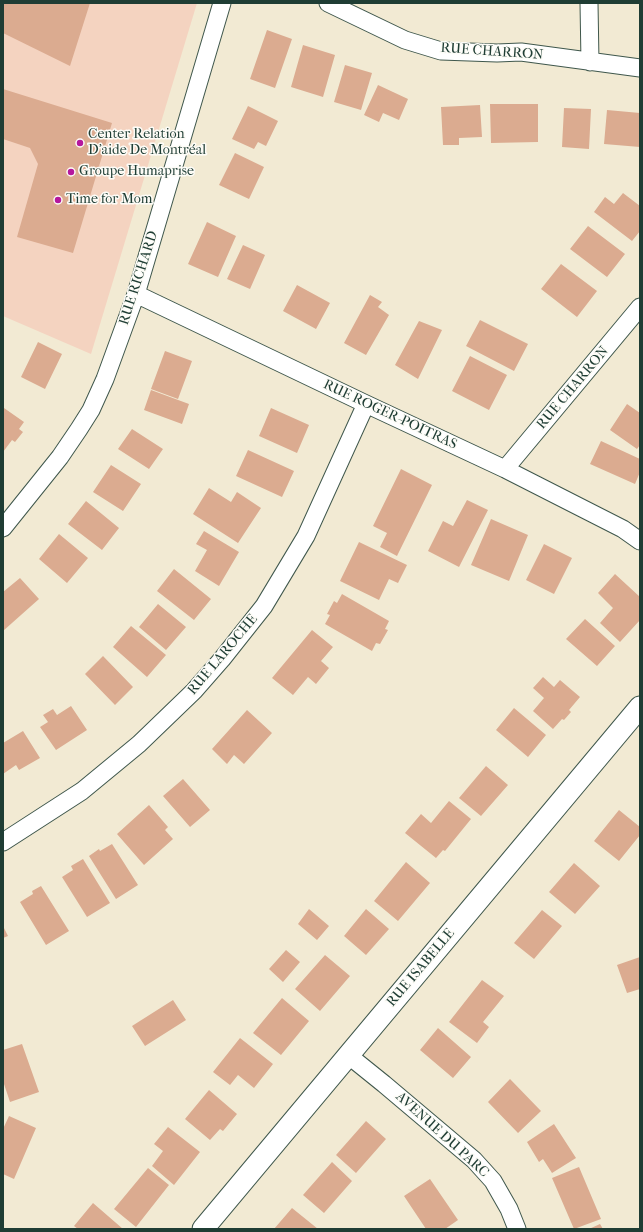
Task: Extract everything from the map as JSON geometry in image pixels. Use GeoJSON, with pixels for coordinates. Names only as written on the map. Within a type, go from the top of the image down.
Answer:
{"type":"FeatureCollection","features":[{"type":"Feature","properties":{"kind":"street","name":"RUE RICHARD"},"geometry":{"type":"LineString","coordinates":[[3,528],[60,457],[91,410],[105,379],[136,294],[222,3]]}},
{"type":"Feature","properties":{"kind":"street","name":"RUE CHARRON"},"geometry":{"type":"LineString","coordinates":[[328,3],[405,40],[441,51],[497,53],[521,52],[640,68]]}},
{"type":"Feature","properties":{"kind":"street"},"geometry":{"type":"LineString","coordinates":[[589,3],[590,62]]}},
{"type":"Feature","properties":{"kind":"street","name":"RUE ROGER-POITRAS"},"geometry":{"type":"LineString","coordinates":[[136,294],[505,469],[622,529],[640,541]]}},
{"type":"Feature","properties":{"kind":"street","name":"RUE CHARRON"},"geometry":{"type":"LineString","coordinates":[[505,469],[640,307]]}},
{"type":"Feature","properties":{"kind":"street","name":"RUE LAROCHE"},"geometry":{"type":"LineString","coordinates":[[3,842],[82,791],[139,744],[194,691],[222,659],[264,606],[306,536],[366,404]]}},
{"type":"Feature","properties":{"kind":"street","name":"RUE ISABELLE"},"geometry":{"type":"LineString","coordinates":[[203,1229],[640,707]]}},
{"type":"Feature","properties":{"kind":"street","name":"AVENUE DU PARC"},"geometry":{"type":"LineString","coordinates":[[348,1055],[474,1160],[493,1181],[509,1209],[518,1229]]}},
{"type":"Feature","properties":{"kind":"shaded area"},"geometry":{"type":"Polygon","coordinates":[[[3,3],[197,3],[91,354],[3,316],[3,3]]]}},
{"type":"Feature","properties":{"kind":"building"},"geometry":{"type":"Polygon","coordinates":[[[3,3],[90,3],[70,66],[3,33],[3,3]]]}},
{"type":"Feature","properties":{"kind":"building"},"geometry":{"type":"Polygon","coordinates":[[[267,30],[292,39],[275,88],[250,79],[267,30]]]}},
{"type":"Feature","properties":{"kind":"building"},"geometry":{"type":"Polygon","coordinates":[[[303,45],[335,55],[323,97],[291,87],[303,45]]]}},
{"type":"Feature","properties":{"kind":"building"},"geometry":{"type":"Polygon","coordinates":[[[345,65],[372,73],[361,110],[334,102],[345,65]]]}},
{"type":"Feature","properties":{"kind":"building"},"geometry":{"type":"Polygon","coordinates":[[[378,85],[408,99],[399,120],[383,113],[379,122],[364,115],[378,85]]]}},
{"type":"Feature","properties":{"kind":"building","name":"Time for Mom"},"geometry":{"type":"Polygon","coordinates":[[[3,89],[112,123],[73,253],[17,237],[38,164],[30,148],[3,139],[3,89]]]}},
{"type":"Feature","properties":{"kind":"building"},"geometry":{"type":"Polygon","coordinates":[[[490,104],[538,104],[538,142],[491,143],[490,104]]]}},
{"type":"Feature","properties":{"kind":"building"},"geometry":{"type":"Polygon","coordinates":[[[480,105],[482,137],[459,138],[459,145],[443,145],[441,107],[480,105]]]}},
{"type":"Feature","properties":{"kind":"building"},"geometry":{"type":"Polygon","coordinates":[[[248,106],[278,121],[266,146],[258,142],[254,149],[232,139],[248,106]]]}},
{"type":"Feature","properties":{"kind":"building"},"geometry":{"type":"Polygon","coordinates":[[[564,108],[591,109],[589,149],[562,147],[564,108]]]}},
{"type":"Feature","properties":{"kind":"building"},"geometry":{"type":"Polygon","coordinates":[[[607,110],[640,113],[640,147],[604,144],[607,110]]]}},
{"type":"Feature","properties":{"kind":"building"},"geometry":{"type":"Polygon","coordinates":[[[235,153],[264,167],[249,199],[219,185],[235,153]]]}},
{"type":"Feature","properties":{"kind":"building"},"geometry":{"type":"Polygon","coordinates":[[[623,193],[640,206],[640,231],[632,241],[594,212],[605,197],[614,204],[623,193]]]}},
{"type":"Feature","properties":{"kind":"building"},"geometry":{"type":"Polygon","coordinates":[[[207,222],[236,236],[218,277],[188,264],[207,222]]]}},
{"type":"Feature","properties":{"kind":"building"},"geometry":{"type":"Polygon","coordinates":[[[588,226],[625,254],[607,277],[570,249],[588,226]]]}},
{"type":"Feature","properties":{"kind":"building"},"geometry":{"type":"Polygon","coordinates":[[[243,245],[265,255],[250,289],[227,279],[243,245]]]}},
{"type":"Feature","properties":{"kind":"building"},"geometry":{"type":"Polygon","coordinates":[[[561,264],[597,291],[577,317],[541,289],[561,264]]]}},
{"type":"Feature","properties":{"kind":"building"},"geometry":{"type":"Polygon","coordinates":[[[297,285],[330,303],[316,329],[283,311],[297,285]]]}},
{"type":"Feature","properties":{"kind":"building"},"geometry":{"type":"Polygon","coordinates":[[[370,295],[382,302],[378,307],[389,315],[366,355],[344,343],[370,295]]]}},
{"type":"Feature","properties":{"kind":"building"},"geometry":{"type":"Polygon","coordinates":[[[480,320],[528,344],[514,371],[466,346],[480,320]]]}},
{"type":"Feature","properties":{"kind":"building"},"geometry":{"type":"Polygon","coordinates":[[[419,321],[442,330],[418,379],[395,365],[419,321]]]}},
{"type":"Feature","properties":{"kind":"building"},"geometry":{"type":"Polygon","coordinates":[[[38,342],[62,354],[45,389],[21,377],[38,342]]]}},
{"type":"Feature","properties":{"kind":"building"},"geometry":{"type":"Polygon","coordinates":[[[165,351],[192,361],[178,399],[151,389],[165,351]]]}},
{"type":"Feature","properties":{"kind":"building"},"geometry":{"type":"Polygon","coordinates":[[[470,356],[507,375],[489,410],[452,391],[470,356]]]}},
{"type":"Feature","properties":{"kind":"building"},"geometry":{"type":"Polygon","coordinates":[[[151,390],[189,404],[182,424],[144,410],[151,390]]]}},
{"type":"Feature","properties":{"kind":"building"},"geometry":{"type":"Polygon","coordinates":[[[627,404],[640,413],[640,445],[637,449],[610,430],[627,404]]]}},
{"type":"Feature","properties":{"kind":"building"},"geometry":{"type":"Polygon","coordinates":[[[4,408],[24,422],[19,429],[23,432],[15,442],[12,440],[3,452],[3,410],[4,408]]]}},
{"type":"Feature","properties":{"kind":"building"},"geometry":{"type":"Polygon","coordinates":[[[271,408],[309,425],[297,453],[259,436],[271,408]]]}},
{"type":"Feature","properties":{"kind":"building"},"geometry":{"type":"Polygon","coordinates":[[[132,429],[163,449],[149,469],[118,449],[132,429]]]}},
{"type":"Feature","properties":{"kind":"building"},"geometry":{"type":"Polygon","coordinates":[[[601,441],[640,459],[640,472],[635,484],[590,464],[601,441]]]}},
{"type":"Feature","properties":{"kind":"building"},"geometry":{"type":"Polygon","coordinates":[[[248,450],[294,471],[282,497],[236,476],[248,450]]]}},
{"type":"Feature","properties":{"kind":"building"},"geometry":{"type":"Polygon","coordinates":[[[111,465],[141,484],[123,511],[93,492],[111,465]]]}},
{"type":"Feature","properties":{"kind":"building"},"geometry":{"type":"Polygon","coordinates":[[[401,469],[432,485],[397,556],[380,547],[387,533],[373,526],[401,469]]]}},
{"type":"Feature","properties":{"kind":"building"},"geometry":{"type":"Polygon","coordinates":[[[209,488],[231,502],[237,492],[261,508],[238,543],[193,514],[209,488]]]}},
{"type":"Feature","properties":{"kind":"building"},"geometry":{"type":"Polygon","coordinates":[[[467,500],[488,510],[459,567],[428,551],[443,521],[453,526],[467,500]]]}},
{"type":"Feature","properties":{"kind":"building"},"geometry":{"type":"Polygon","coordinates":[[[86,501],[119,528],[102,550],[68,524],[86,501]]]}},
{"type":"Feature","properties":{"kind":"building"},"geometry":{"type":"Polygon","coordinates":[[[491,519],[528,535],[509,581],[471,565],[491,519]]]}},
{"type":"Feature","properties":{"kind":"building"},"geometry":{"type":"Polygon","coordinates":[[[204,531],[239,552],[219,586],[195,571],[207,550],[196,544],[204,531]]]}},
{"type":"Feature","properties":{"kind":"building"},"geometry":{"type":"Polygon","coordinates":[[[59,534],[88,558],[67,583],[39,559],[59,534]]]}},
{"type":"Feature","properties":{"kind":"building"},"geometry":{"type":"Polygon","coordinates":[[[359,542],[407,565],[398,583],[389,579],[379,600],[340,581],[359,542]]]}},
{"type":"Feature","properties":{"kind":"building"},"geometry":{"type":"Polygon","coordinates":[[[544,544],[572,558],[554,594],[526,580],[544,544]]]}},
{"type":"Feature","properties":{"kind":"building"},"geometry":{"type":"Polygon","coordinates":[[[174,569],[211,599],[194,620],[157,591],[174,569]]]}},
{"type":"Feature","properties":{"kind":"building"},"geometry":{"type":"Polygon","coordinates":[[[615,574],[640,597],[640,620],[620,642],[600,623],[613,608],[598,593],[615,574]]]}},
{"type":"Feature","properties":{"kind":"building"},"geometry":{"type":"Polygon","coordinates":[[[20,578],[39,599],[3,631],[3,592],[20,578]]]}},
{"type":"Feature","properties":{"kind":"building"},"geometry":{"type":"Polygon","coordinates":[[[342,594],[389,621],[385,629],[388,630],[380,644],[376,643],[372,651],[325,624],[330,615],[327,614],[334,601],[337,603],[342,594]]]}},
{"type":"Feature","properties":{"kind":"building"},"geometry":{"type":"Polygon","coordinates":[[[158,604],[186,627],[166,650],[139,627],[158,604]]]}},
{"type":"Feature","properties":{"kind":"building"},"geometry":{"type":"Polygon","coordinates":[[[585,619],[615,646],[597,666],[566,639],[585,619]]]}},
{"type":"Feature","properties":{"kind":"building"},"geometry":{"type":"Polygon","coordinates":[[[131,626],[166,655],[147,677],[113,647],[131,626]]]}},
{"type":"Feature","properties":{"kind":"building"},"geometry":{"type":"Polygon","coordinates":[[[312,630],[333,647],[321,661],[329,668],[316,684],[308,677],[293,695],[272,678],[312,630]]]}},
{"type":"Feature","properties":{"kind":"building"},"geometry":{"type":"Polygon","coordinates":[[[103,656],[133,687],[115,705],[85,674],[103,656]]]}},
{"type":"Feature","properties":{"kind":"building"},"geometry":{"type":"Polygon","coordinates":[[[543,677],[554,687],[560,680],[580,697],[569,710],[571,712],[553,729],[533,711],[544,698],[533,688],[543,677]]]}},
{"type":"Feature","properties":{"kind":"building"},"geometry":{"type":"Polygon","coordinates":[[[71,706],[87,730],[56,750],[40,727],[48,722],[43,715],[53,709],[57,715],[71,706]]]}},
{"type":"Feature","properties":{"kind":"building"},"geometry":{"type":"Polygon","coordinates":[[[514,708],[546,735],[528,757],[496,730],[514,708]]]}},
{"type":"Feature","properties":{"kind":"building"},"geometry":{"type":"Polygon","coordinates":[[[247,710],[272,733],[244,764],[234,755],[227,764],[212,749],[247,710]]]}},
{"type":"Feature","properties":{"kind":"building"},"geometry":{"type":"Polygon","coordinates":[[[23,731],[40,758],[19,770],[16,765],[3,774],[3,743],[23,731]]]}},
{"type":"Feature","properties":{"kind":"building"},"geometry":{"type":"Polygon","coordinates":[[[486,766],[508,785],[481,816],[459,798],[486,766]]]}},
{"type":"Feature","properties":{"kind":"building"},"geometry":{"type":"Polygon","coordinates":[[[183,779],[210,810],[190,827],[163,796],[183,779]]]}},
{"type":"Feature","properties":{"kind":"building"},"geometry":{"type":"Polygon","coordinates":[[[449,801],[471,819],[445,851],[443,850],[436,858],[405,833],[421,814],[431,823],[449,801]]]}},
{"type":"Feature","properties":{"kind":"building"},"geometry":{"type":"Polygon","coordinates":[[[149,805],[168,827],[165,830],[173,839],[144,865],[117,834],[149,805]]]}},
{"type":"Feature","properties":{"kind":"building"},"geometry":{"type":"Polygon","coordinates":[[[619,810],[640,827],[640,835],[619,861],[594,841],[619,810]]]}},
{"type":"Feature","properties":{"kind":"building"},"geometry":{"type":"Polygon","coordinates":[[[112,844],[138,885],[116,899],[89,856],[99,849],[100,851],[112,844]]]}},
{"type":"Feature","properties":{"kind":"building"},"geometry":{"type":"Polygon","coordinates":[[[83,859],[110,903],[87,917],[62,877],[73,870],[71,866],[83,859]]]}},
{"type":"Feature","properties":{"kind":"building"},"geometry":{"type":"Polygon","coordinates":[[[406,862],[430,883],[398,921],[374,901],[406,862]]]}},
{"type":"Feature","properties":{"kind":"building"},"geometry":{"type":"Polygon","coordinates":[[[574,863],[600,886],[575,914],[549,892],[574,863]]]}},
{"type":"Feature","properties":{"kind":"building"},"geometry":{"type":"Polygon","coordinates":[[[41,886],[69,931],[46,945],[20,902],[33,894],[32,891],[41,886]]]}},
{"type":"Feature","properties":{"kind":"building"},"geometry":{"type":"Polygon","coordinates":[[[309,909],[329,926],[317,940],[298,924],[309,909]]]}},
{"type":"Feature","properties":{"kind":"building"},"geometry":{"type":"Polygon","coordinates":[[[366,909],[389,929],[366,955],[344,936],[366,909]]]}},
{"type":"Feature","properties":{"kind":"building"},"geometry":{"type":"Polygon","coordinates":[[[542,910],[562,926],[534,959],[514,943],[542,910]]]}},
{"type":"Feature","properties":{"kind":"building"},"geometry":{"type":"Polygon","coordinates":[[[3,926],[8,936],[3,938],[3,926]]]}},
{"type":"Feature","properties":{"kind":"building"},"geometry":{"type":"Polygon","coordinates":[[[286,950],[300,962],[283,982],[269,969],[286,950]]]}},
{"type":"Feature","properties":{"kind":"building"},"geometry":{"type":"Polygon","coordinates":[[[325,955],[350,976],[320,1011],[295,989],[325,955]]]}},
{"type":"Feature","properties":{"kind":"building"},"geometry":{"type":"Polygon","coordinates":[[[640,957],[640,989],[627,993],[617,965],[640,957]]]}},
{"type":"Feature","properties":{"kind":"building"},"geometry":{"type":"Polygon","coordinates":[[[482,980],[504,996],[483,1022],[489,1027],[477,1043],[449,1022],[482,980]]]}},
{"type":"Feature","properties":{"kind":"building"},"geometry":{"type":"Polygon","coordinates":[[[282,998],[309,1021],[281,1055],[253,1033],[282,998]]]}},
{"type":"Feature","properties":{"kind":"building"},"geometry":{"type":"Polygon","coordinates":[[[173,1000],[186,1020],[145,1046],[132,1026],[173,1000]]]}},
{"type":"Feature","properties":{"kind":"building"},"geometry":{"type":"Polygon","coordinates":[[[438,1028],[471,1057],[453,1078],[420,1050],[438,1028]]]}},
{"type":"Feature","properties":{"kind":"building"},"geometry":{"type":"Polygon","coordinates":[[[240,1038],[273,1064],[254,1088],[238,1075],[230,1085],[213,1072],[240,1038]]]}},
{"type":"Feature","properties":{"kind":"building"},"geometry":{"type":"Polygon","coordinates":[[[22,1044],[39,1092],[10,1102],[3,1081],[3,1050],[22,1044]]]}},
{"type":"Feature","properties":{"kind":"building"},"geometry":{"type":"Polygon","coordinates":[[[510,1079],[541,1111],[518,1133],[488,1102],[510,1079]]]}},
{"type":"Feature","properties":{"kind":"building"},"geometry":{"type":"Polygon","coordinates":[[[209,1090],[237,1114],[223,1131],[220,1129],[210,1140],[185,1119],[209,1090]]]}},
{"type":"Feature","properties":{"kind":"building"},"geometry":{"type":"Polygon","coordinates":[[[9,1116],[36,1128],[14,1179],[3,1174],[3,1129],[9,1116]]]}},
{"type":"Feature","properties":{"kind":"building"},"geometry":{"type":"Polygon","coordinates":[[[366,1121],[386,1139],[356,1173],[336,1155],[366,1121]]]}},
{"type":"Feature","properties":{"kind":"building"},"geometry":{"type":"Polygon","coordinates":[[[554,1124],[576,1158],[552,1173],[543,1159],[539,1162],[527,1142],[554,1124]]]}},
{"type":"Feature","properties":{"kind":"building"},"geometry":{"type":"Polygon","coordinates":[[[168,1127],[200,1152],[174,1185],[152,1166],[163,1151],[154,1144],[168,1127]]]}},
{"type":"Feature","properties":{"kind":"building"},"geometry":{"type":"Polygon","coordinates":[[[332,1162],[352,1181],[324,1213],[303,1195],[332,1162]]]}},
{"type":"Feature","properties":{"kind":"building"},"geometry":{"type":"Polygon","coordinates":[[[579,1167],[601,1219],[574,1229],[552,1178],[579,1167]]]}},
{"type":"Feature","properties":{"kind":"building"},"geometry":{"type":"Polygon","coordinates":[[[148,1168],[169,1185],[136,1227],[114,1209],[148,1168]]]}},
{"type":"Feature","properties":{"kind":"building"},"geometry":{"type":"Polygon","coordinates":[[[430,1179],[458,1220],[445,1229],[426,1229],[404,1196],[430,1179]]]}},
{"type":"Feature","properties":{"kind":"building"},"geometry":{"type":"Polygon","coordinates":[[[93,1203],[123,1229],[78,1229],[74,1226],[93,1203]]]}},
{"type":"Feature","properties":{"kind":"building"},"geometry":{"type":"Polygon","coordinates":[[[292,1208],[318,1229],[274,1229],[292,1208]]]}},
{"type":"Feature","properties":{"kind":"building"},"geometry":{"type":"Polygon","coordinates":[[[600,1224],[603,1229],[589,1229],[600,1224]]]}},
{"type":"Feature","properties":{"kind":"place","name":"Center Relation D'aide De Montréal"},"geometry":{"type":"Point","coordinates":[80,143]}},
{"type":"Feature","properties":{"kind":"place","name":"Groupe Humaprise"},"geometry":{"type":"Point","coordinates":[71,172]}},
{"type":"Feature","properties":{"kind":"place","name":"Time for Mom"},"geometry":{"type":"Point","coordinates":[58,200]}}]}
